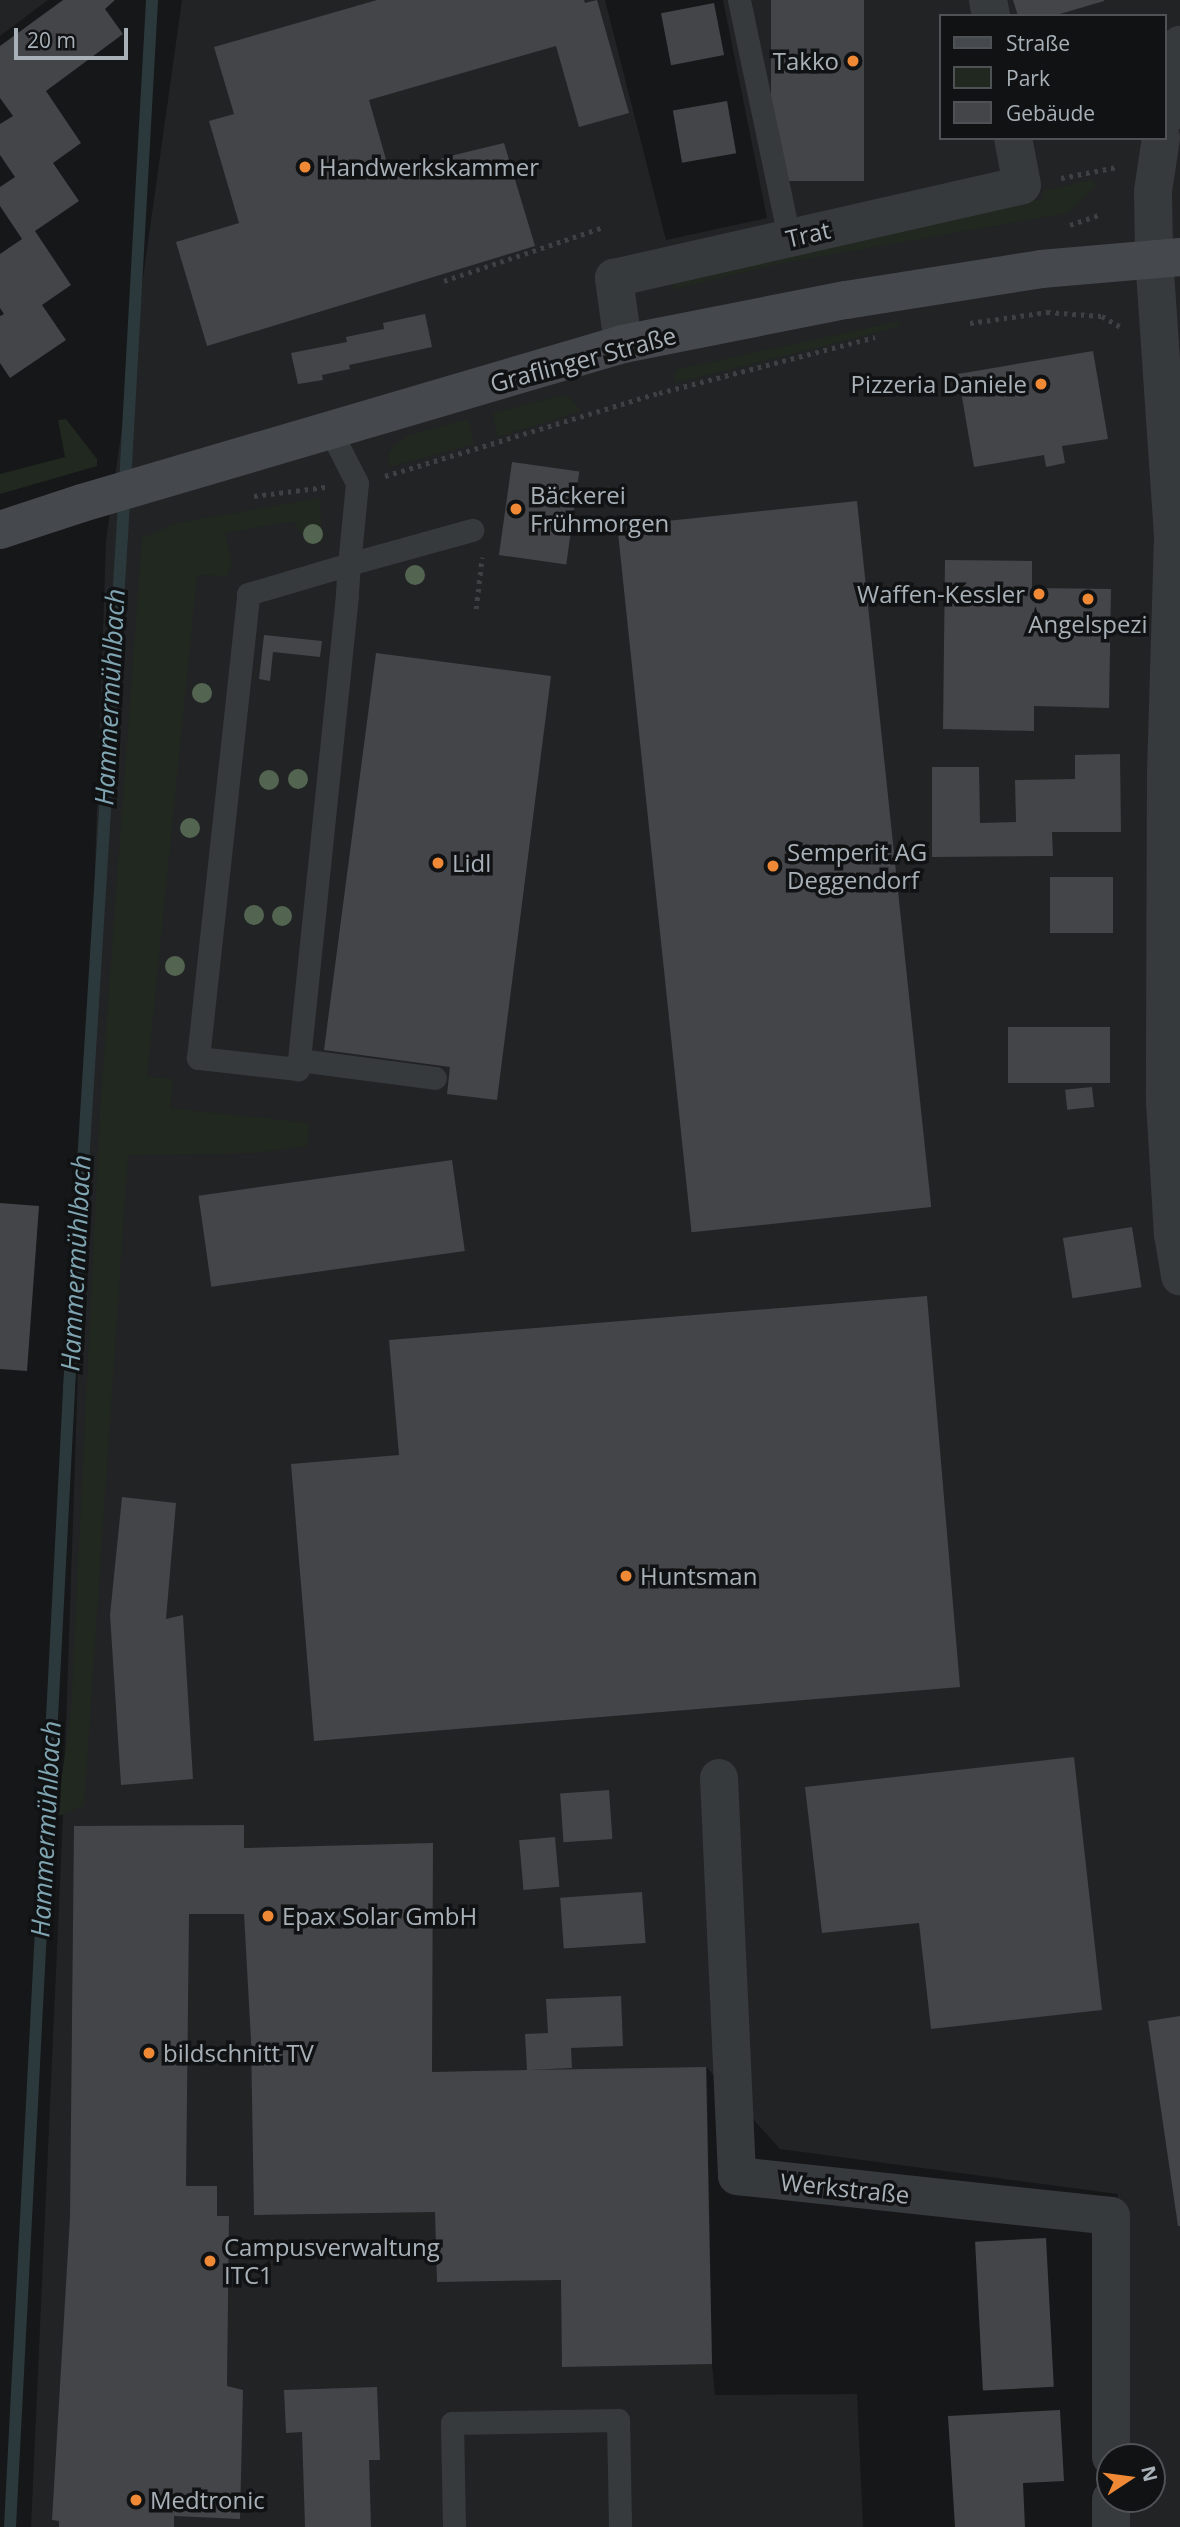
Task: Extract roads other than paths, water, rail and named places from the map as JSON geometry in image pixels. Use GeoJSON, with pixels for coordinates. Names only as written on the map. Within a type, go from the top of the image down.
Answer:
{"type":"FeatureCollection","features":[{"type":"Feature","properties":{"kind":"street"},"geometry":{"type":"LineString","coordinates":[[1166,110],[1177,69]]}},
{"type":"Feature","properties":{"kind":"street","name":"Trat"},"geometry":{"type":"LineString","coordinates":[[623,344],[614,278],[1022,185],[1013,140]]}},
{"type":"Feature","properties":{"kind":"street"},"geometry":{"type":"LineString","coordinates":[[1161,140],[1153,191],[1167,257],[1175,463],[1173,772],[1165,1101],[1173,1234],[1180,1276]]}},
{"type":"Feature","properties":{"kind":"street","name":"Graflinger Straße"},"geometry":{"type":"LineString","coordinates":[[0,530],[82,503],[623,344],[846,300],[1041,269],[1167,257]]}},
{"type":"Feature","properties":{"kind":"street","name":"Werkstraße"},"geometry":{"type":"LineString","coordinates":[[719,1778],[737,2176],[1111,2216],[1111,2443]]}},
{"type":"Feature","properties":{"kind":"lane"},"geometry":{"type":"LineString","coordinates":[[740,0],[789,238]]}},
{"type":"Feature","properties":{"kind":"lane"},"geometry":{"type":"LineString","coordinates":[[331,432],[357,483],[349,564],[298,1069],[198,1058],[248,594],[349,564],[472,530]]}},
{"type":"Feature","properties":{"kind":"lane"},"geometry":{"type":"LineString","coordinates":[[299,1060],[435,1078]]}},
{"type":"Feature","properties":{"kind":"lane"},"geometry":{"type":"LineString","coordinates":[[454,2527],[452,2423],[618,2420],[620,2527]]}},
{"type":"Feature","properties":{"kind":"waterway","name":"Hammermühlbach"},"geometry":{"type":"LineString","coordinates":[[10,2527],[69,1388],[122,537],[152,0]]}},
{"type":"Feature","properties":{"kind":"place","name":"Takko"},"geometry":{"type":"Point","coordinates":[853,61]}},
{"type":"Feature","properties":{"kind":"place","name":"Handwerkskammer"},"geometry":{"type":"Point","coordinates":[305,167]}},
{"type":"Feature","properties":{"kind":"place","name":"Pizzeria Daniele"},"geometry":{"type":"Point","coordinates":[1041,384]}},
{"type":"Feature","properties":{"kind":"place","name":"Bäckerei Frühmorgen"},"geometry":{"type":"Point","coordinates":[516,509]}},
{"type":"Feature","properties":{"kind":"place","name":"Waffen-Kessler"},"geometry":{"type":"Point","coordinates":[1039,594]}},
{"type":"Feature","properties":{"kind":"place","name":"Angelspezi"},"geometry":{"type":"Point","coordinates":[1088,599]}},
{"type":"Feature","properties":{"kind":"place","name":"Lidl"},"geometry":{"type":"Point","coordinates":[438,863]}},
{"type":"Feature","properties":{"kind":"place","name":"Semperit AG Deggendorf"},"geometry":{"type":"Point","coordinates":[773,866]}},
{"type":"Feature","properties":{"kind":"place","name":"Huntsman"},"geometry":{"type":"Point","coordinates":[626,1576]}},
{"type":"Feature","properties":{"kind":"place","name":"Epax Solar GmbH"},"geometry":{"type":"Point","coordinates":[268,1916]}},
{"type":"Feature","properties":{"kind":"place","name":"bildschnitt TV"},"geometry":{"type":"Point","coordinates":[149,2053]}},
{"type":"Feature","properties":{"kind":"place","name":"Campusverwaltung ITC1"},"geometry":{"type":"Point","coordinates":[210,2261]}},
{"type":"Feature","properties":{"kind":"place","name":"Medtronic"},"geometry":{"type":"Point","coordinates":[136,2500]}}]}
